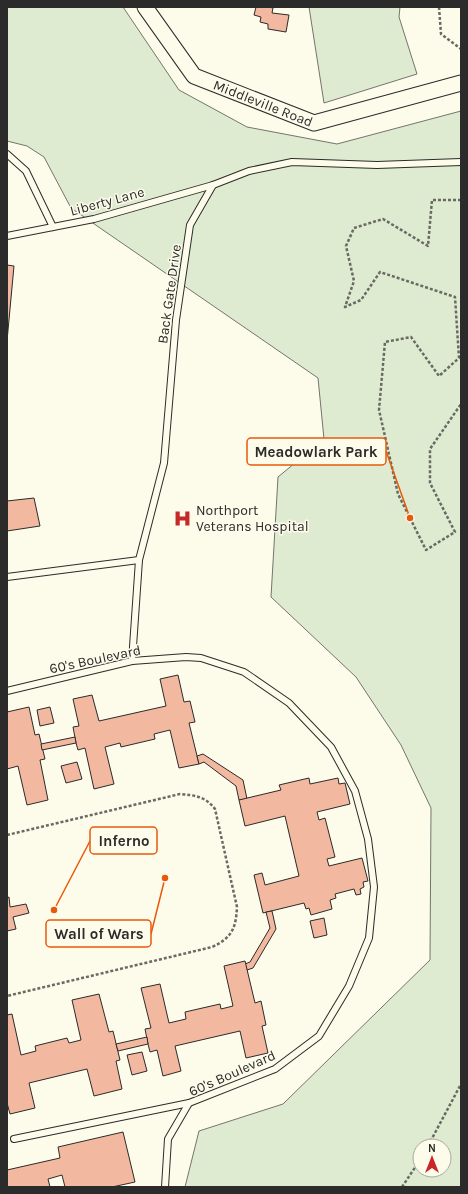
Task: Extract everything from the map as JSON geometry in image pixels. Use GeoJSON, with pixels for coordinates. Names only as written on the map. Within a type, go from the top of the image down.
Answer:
{"type":"FeatureCollection","features":[{"type":"Feature","properties":{"kind":"street","name":"Middleville Road"},"geometry":{"type":"LineString","coordinates":[[145,7],[194,76],[314,123],[461,83]]}},
{"type":"Feature","properties":{"kind":"lane"},"geometry":{"type":"LineString","coordinates":[[7,154],[26,171],[53,227]]}},
{"type":"Feature","properties":{"kind":"lane"},"geometry":{"type":"LineString","coordinates":[[213,185],[249,171],[292,162],[377,165],[461,162]]}},
{"type":"Feature","properties":{"kind":"lane","name":"Liberty Lane"},"geometry":{"type":"LineString","coordinates":[[7,236],[94,219],[213,185]]}},
{"type":"Feature","properties":{"kind":"lane","name":"Back Gate Drive"},"geometry":{"type":"LineString","coordinates":[[132,660],[139,560],[164,463],[176,320],[190,225],[213,185]]}},
{"type":"Feature","properties":{"kind":"lane"},"geometry":{"type":"LineString","coordinates":[[7,577],[139,560]]}},
{"type":"Feature","properties":{"kind":"lane","name":"60's Boulevard"},"geometry":{"type":"LineString","coordinates":[[7,691],[132,660],[186,657],[201,658],[244,672],[289,703],[331,747],[355,791],[368,839],[374,887],[369,938],[349,986],[319,1036],[275,1070],[189,1103],[168,1139],[165,1187]]}},
{"type":"Feature","properties":{"kind":"lane"},"geometry":{"type":"LineString","coordinates":[[14,1139],[189,1103]]}},
{"type":"Feature","properties":{"kind":"path"},"geometry":{"type":"LineString","coordinates":[[439,7],[441,34],[461,49]]}},
{"type":"Feature","properties":{"kind":"path"},"geometry":{"type":"LineString","coordinates":[[461,200],[432,200],[428,246],[383,220],[354,228],[346,246],[354,281],[346,307],[361,300],[380,272],[455,297],[459,358],[439,376],[411,337],[384,342],[379,410],[398,494],[426,550],[455,532],[430,483],[430,449],[461,404]]}},
{"type":"Feature","properties":{"kind":"path"},"geometry":{"type":"LineString","coordinates":[[7,835],[180,794],[194,794],[209,801],[215,809],[237,907],[236,922],[231,934],[222,942],[212,947],[7,996]]}},
{"type":"Feature","properties":{"kind":"path"},"geometry":{"type":"LineString","coordinates":[[432,1138],[461,1084]]}},
{"type":"Feature","properties":{"kind":"path"},"geometry":{"type":"LineString","coordinates":[[402,1187],[412,1172]]}},
{"type":"Feature","properties":{"kind":"green space"},"geometry":{"type":"Polygon","coordinates":[[[7,7],[123,7],[179,90],[247,127],[337,144],[461,111],[461,1187],[185,1187],[199,1131],[283,1104],[430,960],[431,808],[401,745],[356,677],[271,597],[278,477],[324,439],[318,378],[71,208],[44,157],[27,146],[7,141],[7,7]]]}},
{"type":"Feature","properties":{"kind":"green space"},"geometry":{"type":"Polygon","coordinates":[[[309,7],[400,7],[399,17],[417,74],[324,103],[309,7]]]}},
{"type":"Feature","properties":{"kind":"building"},"geometry":{"type":"Polygon","coordinates":[[[256,7],[269,7],[273,8],[272,13],[289,15],[286,32],[268,29],[268,24],[260,22],[261,17],[254,15],[256,7]]]}},
{"type":"Feature","properties":{"kind":"building"},"geometry":{"type":"Polygon","coordinates":[[[7,265],[14,266],[7,341],[7,265]]]}},
{"type":"Feature","properties":{"kind":"building"},"geometry":{"type":"Polygon","coordinates":[[[34,498],[40,526],[7,531],[7,501],[34,498]]]}},
{"type":"Feature","properties":{"kind":"building"},"geometry":{"type":"Polygon","coordinates":[[[178,675],[184,702],[190,701],[195,722],[189,723],[199,764],[179,768],[170,730],[154,734],[155,739],[121,747],[120,743],[105,747],[114,784],[94,789],[85,748],[78,750],[76,743],[73,727],[79,726],[73,699],[92,695],[99,721],[166,706],[160,679],[178,675]]]}},
{"type":"Feature","properties":{"kind":"building"},"geometry":{"type":"Polygon","coordinates":[[[29,707],[35,735],[39,734],[45,759],[40,760],[48,800],[27,805],[18,766],[7,769],[7,712],[29,707]]]}},
{"type":"Feature","properties":{"kind":"building"},"geometry":{"type":"Polygon","coordinates":[[[50,707],[54,723],[40,726],[37,710],[50,707]]]}},
{"type":"Feature","properties":{"kind":"building"},"geometry":{"type":"Polygon","coordinates":[[[75,737],[76,743],[42,750],[41,744],[75,737]]]}},
{"type":"Feature","properties":{"kind":"building"},"geometry":{"type":"Polygon","coordinates":[[[203,754],[243,780],[247,799],[239,800],[236,786],[204,762],[199,764],[197,756],[203,754]]]}},
{"type":"Feature","properties":{"kind":"building"},"geometry":{"type":"Polygon","coordinates":[[[77,762],[82,779],[66,783],[61,766],[77,762]]]}},
{"type":"Feature","properties":{"kind":"building"},"geometry":{"type":"Polygon","coordinates":[[[309,778],[310,784],[338,778],[339,784],[345,783],[350,804],[317,812],[319,820],[325,818],[335,857],[327,859],[329,866],[362,858],[368,881],[363,882],[364,887],[360,889],[361,894],[356,895],[354,889],[335,894],[336,898],[330,900],[332,909],[311,915],[309,908],[306,909],[304,903],[263,913],[254,875],[262,873],[265,885],[299,876],[285,816],[245,826],[239,800],[281,790],[279,785],[309,778]]]}},
{"type":"Feature","properties":{"kind":"building"},"geometry":{"type":"Polygon","coordinates":[[[9,897],[10,907],[26,904],[29,913],[13,917],[16,929],[7,931],[7,898],[9,897]]]}},
{"type":"Feature","properties":{"kind":"building"},"geometry":{"type":"Polygon","coordinates":[[[272,911],[276,929],[253,968],[247,970],[245,964],[250,962],[270,928],[266,912],[272,911]]]}},
{"type":"Feature","properties":{"kind":"building"},"geometry":{"type":"Polygon","coordinates":[[[324,918],[327,935],[314,938],[310,921],[324,918]]]}},
{"type":"Feature","properties":{"kind":"building"},"geometry":{"type":"Polygon","coordinates":[[[245,961],[255,1003],[261,1001],[266,1025],[262,1026],[268,1053],[246,1058],[240,1031],[175,1046],[181,1071],[163,1076],[157,1050],[150,1052],[148,1044],[145,1029],[151,1028],[141,988],[160,984],[169,1023],[186,1019],[185,1012],[220,1004],[221,1009],[233,1006],[224,966],[245,961]]]}},
{"type":"Feature","properties":{"kind":"building"},"geometry":{"type":"Polygon","coordinates":[[[99,994],[109,1032],[113,1031],[120,1060],[116,1061],[122,1089],[94,1096],[87,1069],[29,1083],[35,1108],[10,1114],[7,1103],[7,1015],[12,1014],[21,1055],[36,1051],[35,1046],[67,1038],[69,1043],[81,1040],[72,1000],[99,994]]]}},
{"type":"Feature","properties":{"kind":"building"},"geometry":{"type":"Polygon","coordinates":[[[147,1037],[148,1044],[118,1051],[116,1044],[147,1037]]]}},
{"type":"Feature","properties":{"kind":"building"},"geometry":{"type":"Polygon","coordinates":[[[142,1052],[147,1071],[132,1075],[127,1055],[142,1052]]]}},
{"type":"Feature","properties":{"kind":"building"},"geometry":{"type":"Polygon","coordinates":[[[123,1132],[135,1182],[112,1187],[65,1187],[62,1175],[48,1179],[50,1187],[7,1187],[7,1170],[60,1158],[58,1147],[123,1132]]]}},
{"type":"Feature","properties":{"kind":"place","name":"Northport Veterans Hospital"},"geometry":{"type":"Point","coordinates":[183,518]}},
{"type":"Feature","properties":{"kind":"place","name":"Meadowlark Park"},"geometry":{"type":"Point","coordinates":[410,518]}},
{"type":"Feature","properties":{"kind":"place","name":"Wall of Wars"},"geometry":{"type":"Point","coordinates":[165,878]}},
{"type":"Feature","properties":{"kind":"place","name":"Inferno"},"geometry":{"type":"Point","coordinates":[54,910]}}]}
